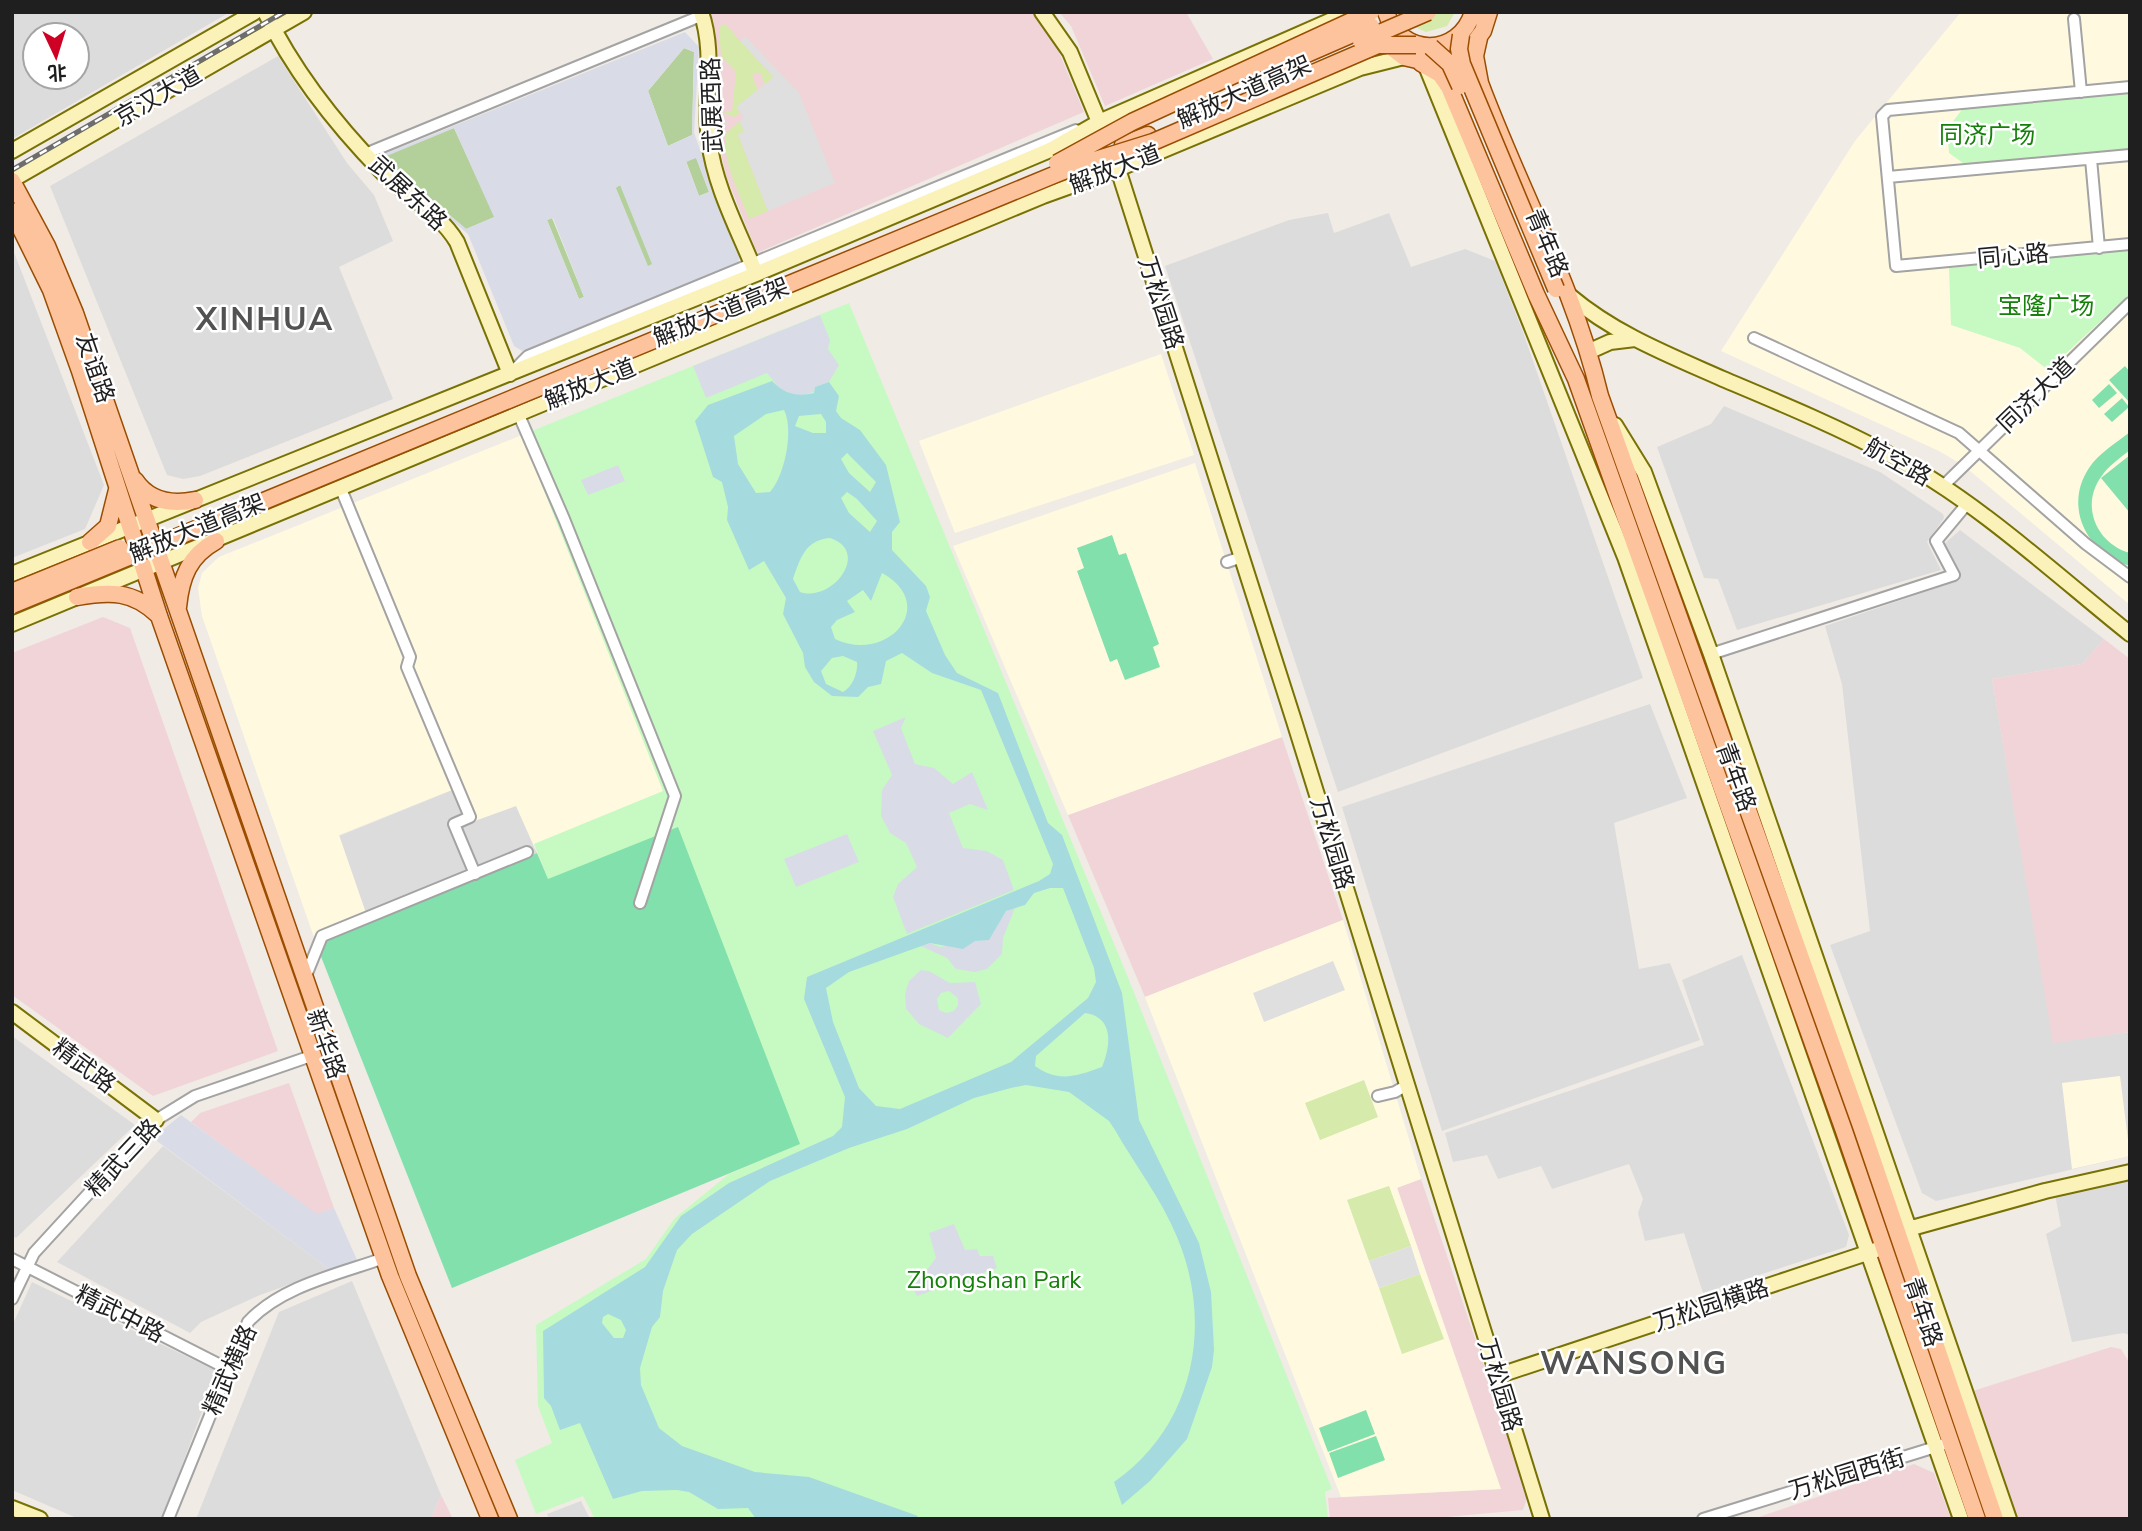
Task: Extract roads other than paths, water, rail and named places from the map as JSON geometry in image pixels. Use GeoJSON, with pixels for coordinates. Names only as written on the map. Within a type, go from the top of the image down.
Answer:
{"type":"FeatureCollection","features":[{"type":"Feature","properties":{"kind":"main road","name":"京汉大道"},"geometry":{"type":"LineString","coordinates":[[12,151],[255,12]]}},
{"type":"Feature","properties":{"kind":"main road","name":"武展东路"},"geometry":{"type":"LineString","coordinates":[[265,12],[274,30],[334,117],[365,154],[385,175],[446,222],[457,242],[510,374]]}},
{"type":"Feature","properties":{"kind":"main road","name":"京汉大道"},"geometry":{"type":"LineString","coordinates":[[12,180],[304,12]]}},
{"type":"Feature","properties":{"kind":"main road"},"geometry":{"type":"LineString","coordinates":[[1042,12],[1070,52],[1099,122]]}},
{"type":"Feature","properties":{"kind":"main road","name":"解放大道"},"geometry":{"type":"LineString","coordinates":[[12,574],[510,374],[754,270],[1050,150],[1099,122],[1350,12]]}},
{"type":"Feature","properties":{"kind":"main road"},"geometry":{"type":"LineString","coordinates":[[1071,163],[1132,121],[1371,12],[1384,42],[1404,57],[1424,64],[1460,55],[1479,38],[1478,18]]}},
{"type":"Feature","properties":{"kind":"main road"},"geometry":{"type":"LineString","coordinates":[[1386,12],[1394,30],[1444,56],[1454,72],[1558,292],[1576,379]]}},
{"type":"Feature","properties":{"kind":"main road","name":"解放大道高架"},"geometry":{"type":"LineString","coordinates":[[12,592],[1071,163],[1403,12]]}},
{"type":"Feature","properties":{"kind":"main road","name":"解放大道高架"},"geometry":{"type":"LineString","coordinates":[[12,605],[1428,12]]}},
{"type":"Feature","properties":{"kind":"main road","name":"武展西路"},"geometry":{"type":"LineString","coordinates":[[702,14],[710,45],[708,125],[712,158],[722,192],[754,270]]}},
{"type":"Feature","properties":{"kind":"main road"},"geometry":{"type":"LineString","coordinates":[[1071,163],[1153,142],[1378,45],[1423,46],[1447,43],[1478,18]]}},
{"type":"Feature","properties":{"kind":"main road"},"geometry":{"type":"LineString","coordinates":[[1478,18],[1459,48],[1465,71],[1603,402],[1644,472],[1705,637],[1810,940],[1903,1230],[1931,1292],[2008,1519]]}},
{"type":"Feature","properties":{"kind":"main road","name":"青年路"},"geometry":{"type":"LineString","coordinates":[[1479,38],[1475,56],[1480,83],[1558,292],[1590,351],[1603,402],[1826,1033],[1903,1230],[1942,1390],[1944,1445],[1977,1519]]}},
{"type":"Feature","properties":{"kind":"main road","name":"解放大道"},"geometry":{"type":"LineString","coordinates":[[12,624],[1043,196],[1118,170],[1360,68],[1404,57]]}},
{"type":"Feature","properties":{"kind":"main road"},"geometry":{"type":"LineString","coordinates":[[1424,64],[1629,568],[1887,1306],[1944,1445],[1961,1519]]}},
{"type":"Feature","properties":{"kind":"main road","name":"青年路"},"geometry":{"type":"LineString","coordinates":[[1424,64],[1440,74],[1449,87],[1536,294],[1576,379],[1884,1247],[1995,1519]]}},
{"type":"Feature","properties":{"kind":"main road","name":"万松园路"},"geometry":{"type":"LineString","coordinates":[[1118,170],[1242,557],[1542,1519]]}},
{"type":"Feature","properties":{"kind":"main road","name":"友谊路"},"geometry":{"type":"LineString","coordinates":[[12,180],[65,285],[124,477],[131,526],[144,570]]}},
{"type":"Feature","properties":{"kind":"main road","name":"友谊路"},"geometry":{"type":"LineString","coordinates":[[12,211],[51,290],[124,477],[147,520],[161,563]]}},
{"type":"Feature","properties":{"kind":"main road","name":"航空路"},"geometry":{"type":"LineString","coordinates":[[1558,292],[1635,339],[1891,455],[1942,487],[2130,634]]}},
{"type":"Feature","properties":{"kind":"main road"},"geometry":{"type":"LineString","coordinates":[[1590,351],[1610,342],[1635,339]]}},
{"type":"Feature","properties":{"kind":"main road"},"geometry":{"type":"LineString","coordinates":[[90,542],[101,534],[112,517],[124,477],[156,499],[170,502],[195,500]]}},
{"type":"Feature","properties":{"kind":"main road"},"geometry":{"type":"LineString","coordinates":[[1617,492],[1629,568]]}},
{"type":"Feature","properties":{"kind":"main road"},"geometry":{"type":"LineString","coordinates":[[178,613],[179,592],[188,566],[204,547],[216,541]]}},
{"type":"Feature","properties":{"kind":"main road","name":"新华路"},"geometry":{"type":"LineString","coordinates":[[161,563],[408,1276],[509,1519]]}},
{"type":"Feature","properties":{"kind":"main road","name":"新华路"},"geometry":{"type":"LineString","coordinates":[[144,570],[384,1258],[490,1519]]}},
{"type":"Feature","properties":{"kind":"main road"},"geometry":{"type":"LineString","coordinates":[[1668,585],[1705,637]]}},
{"type":"Feature","properties":{"kind":"main road"},"geometry":{"type":"LineString","coordinates":[[77,597],[120,593],[145,603],[159,616]]}},
{"type":"Feature","properties":{"kind":"main road"},"geometry":{"type":"LineString","coordinates":[[1752,822],[1793,891]]}},
{"type":"Feature","properties":{"kind":"main road"},"geometry":{"type":"LineString","coordinates":[[1762,903],[1772,979]]}},
{"type":"Feature","properties":{"kind":"main road"},"geometry":{"type":"LineString","coordinates":[[1810,940],[1826,1033]]}},
{"type":"Feature","properties":{"kind":"main road","name":"精武路"},"geometry":{"type":"LineString","coordinates":[[12,1012],[156,1119]]}},
{"type":"Feature","properties":{"kind":"main road"},"geometry":{"type":"LineString","coordinates":[[1903,1230],[2045,1191],[2130,1172]]}},
{"type":"Feature","properties":{"kind":"main road","name":"万松园横路"},"geometry":{"type":"LineString","coordinates":[[1497,1376],[1884,1247]]}},
{"type":"Feature","properties":{"kind":"main road"},"geometry":{"type":"LineString","coordinates":[[1931,1292],[1942,1390]]}},
{"type":"Feature","properties":{"kind":"main road"},"geometry":{"type":"LineString","coordinates":[[1887,1306],[1942,1390]]}},
{"type":"Feature","properties":{"kind":"main road"},"geometry":{"type":"LineString","coordinates":[[12,1508],[40,1519]]}},
{"type":"Feature","properties":{"kind":"street"},"geometry":{"type":"LineString","coordinates":[[365,154],[702,14]]}},
{"type":"Feature","properties":{"kind":"street"},"geometry":{"type":"LineString","coordinates":[[2074,19],[2081,92]]}},
{"type":"Feature","properties":{"kind":"street"},"geometry":{"type":"LineString","coordinates":[[2130,87],[1888,110],[1882,116],[1888,177],[2130,155]]}},
{"type":"Feature","properties":{"kind":"street"},"geometry":{"type":"LineString","coordinates":[[2091,159],[2099,248]]}},
{"type":"Feature","properties":{"kind":"street","name":"同心路"},"geometry":{"type":"LineString","coordinates":[[1888,177],[1896,266],[2130,244]]}},
{"type":"Feature","properties":{"kind":"street","name":"同济大道"},"geometry":{"type":"LineString","coordinates":[[1942,487],[2130,303]]}},
{"type":"Feature","properties":{"kind":"street"},"geometry":{"type":"LineString","coordinates":[[1754,338],[1941,423],[1980,449],[2086,544],[2130,577]]}},
{"type":"Feature","properties":{"kind":"street"},"geometry":{"type":"LineString","coordinates":[[518,413],[564,519],[675,796],[640,903]]}},
{"type":"Feature","properties":{"kind":"street"},"geometry":{"type":"LineString","coordinates":[[341,489],[410,657],[407,667],[470,817],[454,824],[475,874]]}},
{"type":"Feature","properties":{"kind":"street"},"geometry":{"type":"LineString","coordinates":[[1711,654],[1954,575],[1936,541],[1966,505]]}},
{"type":"Feature","properties":{"kind":"street"},"geometry":{"type":"LineString","coordinates":[[1227,562],[1242,557]]}},
{"type":"Feature","properties":{"kind":"street"},"geometry":{"type":"LineString","coordinates":[[304,981],[322,936],[527,852]]}},
{"type":"Feature","properties":{"kind":"street","name":"精武三路"},"geometry":{"type":"LineString","coordinates":[[12,1299],[34,1253],[156,1119],[195,1096],[314,1055]]}},
{"type":"Feature","properties":{"kind":"street"},"geometry":{"type":"LineString","coordinates":[[1378,1096],[1395,1093],[1407,1084]]}},
{"type":"Feature","properties":{"kind":"street","name":"精武横路"},"geometry":{"type":"LineString","coordinates":[[168,1519],[248,1322],[262,1306],[283,1295],[384,1258]]}},
{"type":"Feature","properties":{"kind":"street","name":"精武中路"},"geometry":{"type":"LineString","coordinates":[[12,1259],[228,1369]]}},
{"type":"Feature","properties":{"kind":"street","name":"万松园西街"},"geometry":{"type":"LineString","coordinates":[[1703,1519],[1944,1445]]}},
{"type":"Feature","properties":{"kind":"water"},"geometry":{"type":"Polygon","coordinates":[[[772,381],[786,392],[802,395],[814,393],[815,387],[829,382],[839,396],[836,411],[841,418],[860,430],[886,465],[900,522],[892,532],[892,550],[926,586],[930,597],[926,611],[945,655],[957,673],[998,693],[1048,823],[1062,835],[1122,993],[1139,1120],[1199,1243],[1211,1292],[1214,1350],[1212,1367],[1187,1439],[1150,1481],[1122,1505],[1114,1482],[1141,1459],[1163,1433],[1179,1403],[1189,1372],[1194,1338],[1194,1304],[1188,1270],[1177,1237],[1156,1196],[1109,1121],[1069,1092],[1026,1085],[1011,1088],[974,1098],[907,1129],[849,1148],[770,1181],[692,1234],[677,1250],[663,1291],[660,1317],[652,1327],[640,1368],[641,1385],[659,1428],[682,1446],[755,1472],[809,1477],[918,1516],[915,1519],[756,1519],[748,1508],[718,1509],[689,1492],[677,1490],[642,1491],[613,1499],[580,1423],[560,1430],[551,1406],[544,1398],[543,1331],[645,1267],[681,1216],[729,1183],[833,1136],[842,1127],[845,1097],[804,999],[807,977],[1039,881],[1050,874],[1053,864],[981,690],[932,673],[902,653],[886,661],[881,684],[868,687],[858,697],[832,696],[814,682],[783,614],[786,598],[764,561],[749,570],[727,520],[728,507],[722,482],[713,477],[695,421],[708,405],[772,381]],[[784,410],[766,414],[734,436],[738,464],[756,493],[770,492],[784,464],[788,429],[784,410]],[[821,414],[799,416],[795,426],[813,433],[826,433],[826,422],[821,414]],[[847,453],[841,459],[849,473],[870,492],[876,482],[847,453]],[[847,492],[841,498],[849,513],[870,532],[877,521],[847,492]],[[830,538],[815,542],[801,558],[793,579],[800,592],[812,593],[824,590],[843,574],[847,553],[842,545],[830,538]],[[882,573],[871,601],[863,590],[847,601],[855,612],[837,620],[831,627],[835,639],[854,645],[872,644],[888,638],[900,627],[906,615],[906,600],[899,586],[882,573]],[[843,656],[832,658],[821,671],[826,684],[843,692],[850,687],[854,679],[857,662],[843,656]],[[1050,888],[1034,893],[1025,905],[1006,911],[989,940],[975,941],[963,949],[930,943],[849,972],[826,988],[833,1022],[859,1088],[876,1106],[900,1109],[1011,1062],[1088,998],[1096,982],[1094,968],[1063,888],[1050,888]],[[1085,1013],[1036,1056],[1035,1066],[1052,1075],[1068,1076],[1102,1067],[1108,1033],[1101,1020],[1085,1013]],[[608,1314],[603,1317],[602,1323],[614,1338],[623,1338],[626,1330],[621,1320],[608,1314]]]}},
{"type":"Feature","properties":{"kind":"railway"},"geometry":{"type":"LineString","coordinates":[[12,170],[284,12]]}},
{"type":"Feature","properties":{"kind":"district","name":"XINHUA"},"geometry":{"type":"Point","coordinates":[265,319]}},
{"type":"Feature","properties":{"kind":"district","name":"WANSONG"},"geometry":{"type":"Point","coordinates":[1634,1363]}},
{"type":"Feature","properties":{"kind":"park label","name":"同济广场"},"geometry":{"type":"Point","coordinates":[1987,135]}},
{"type":"Feature","properties":{"kind":"park label","name":"宝隆广场"},"geometry":{"type":"Point","coordinates":[2046,306]}},
{"type":"Feature","properties":{"kind":"park label","name":"Zhongshan Park"},"geometry":{"type":"Point","coordinates":[994,1280]}}]}
